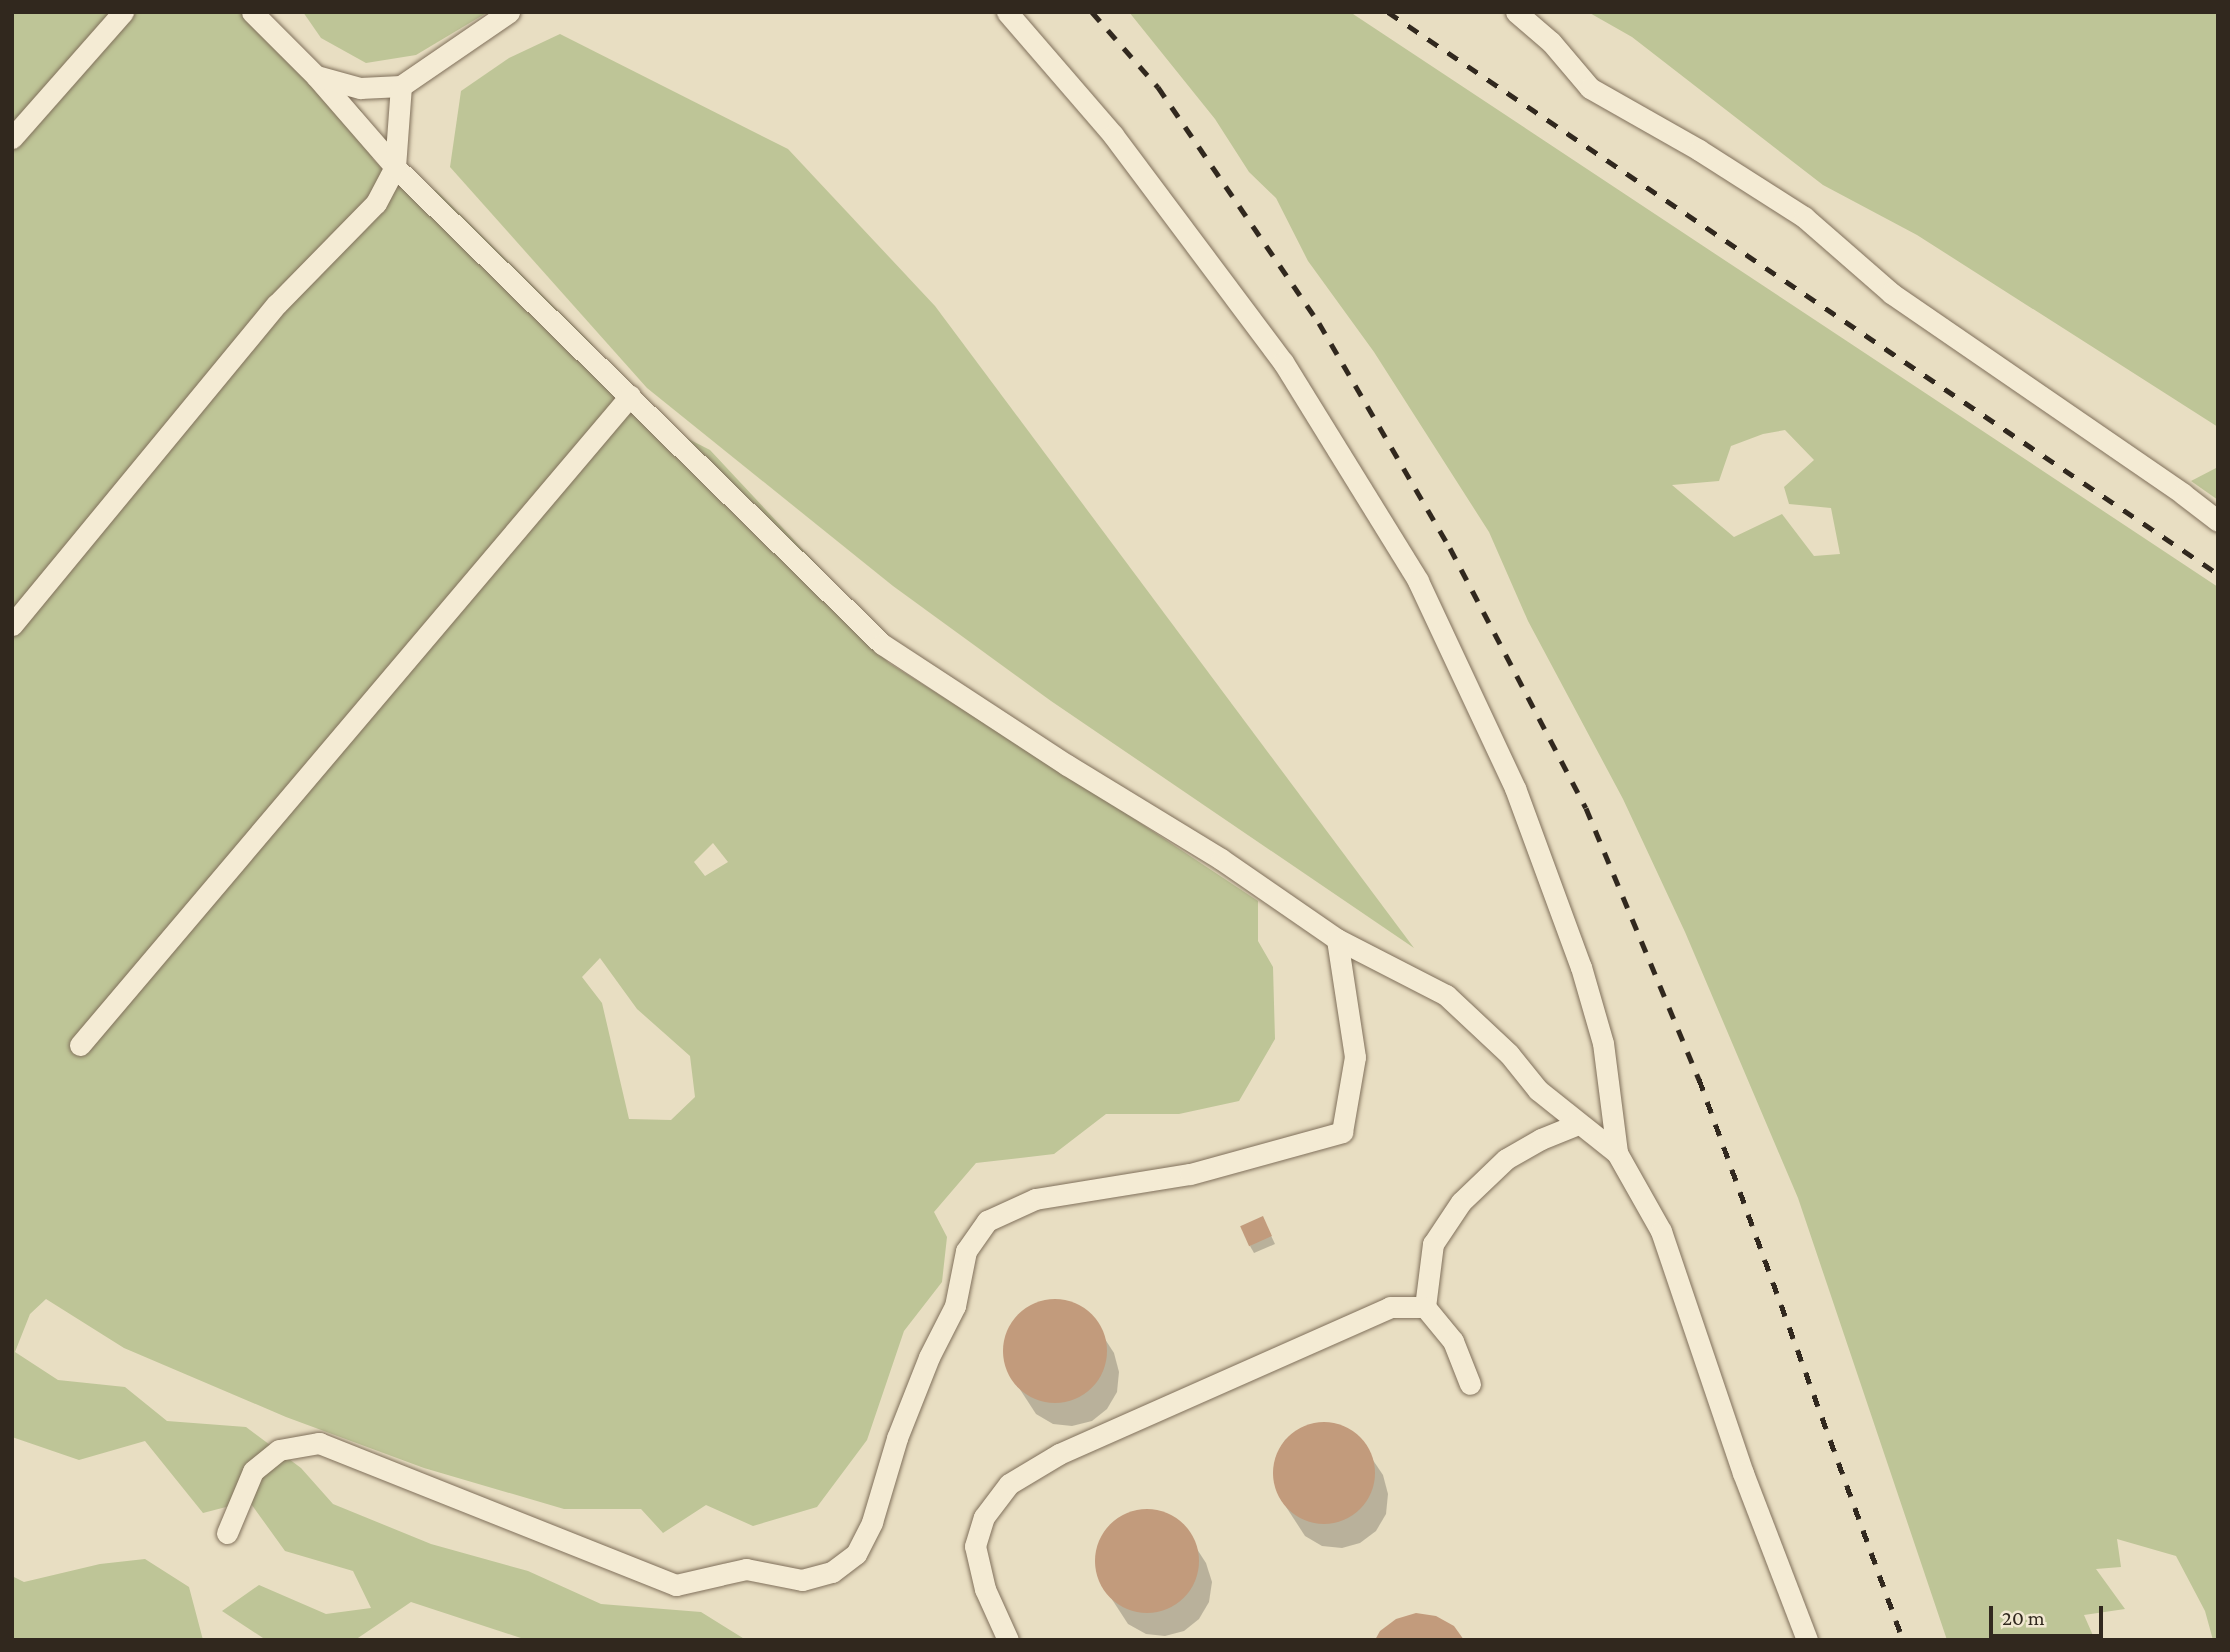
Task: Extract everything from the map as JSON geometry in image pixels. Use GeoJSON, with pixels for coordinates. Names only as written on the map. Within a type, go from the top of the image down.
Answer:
{"type":"FeatureCollection","features":[{"type":"Feature","properties":{"kind":"lane"},"geometry":{"type":"LineString","coordinates":[[12,138],[123,12]]}},
{"type":"Feature","properties":{"kind":"lane"},"geometry":{"type":"LineString","coordinates":[[252,12],[316,76],[395,167],[882,644],[1067,765],[1221,859],[1337,939],[1446,995],[1509,1054],[1538,1090],[1617,1153]]}},
{"type":"Feature","properties":{"kind":"lane"},"geometry":{"type":"LineString","coordinates":[[316,76],[360,88],[401,86],[509,12]]}},
{"type":"Feature","properties":{"kind":"lane"},"geometry":{"type":"LineString","coordinates":[[1007,12],[1113,135],[1283,362],[1418,581],[1515,788],[1581,967],[1603,1043],[1617,1153],[1661,1231],[1743,1473],[1807,1640]]}},
{"type":"Feature","properties":{"kind":"lane"},"geometry":{"type":"LineString","coordinates":[[1516,12],[1551,42],[1590,88],[1699,150],[1804,217],[1891,293],[2183,494],[2218,521]]}},
{"type":"Feature","properties":{"kind":"lane"},"geometry":{"type":"LineString","coordinates":[[12,625],[277,304],[376,203],[395,167],[401,86]]}},
{"type":"Feature","properties":{"kind":"lane"},"geometry":{"type":"LineString","coordinates":[[80,1045],[630,396]]}},
{"type":"Feature","properties":{"kind":"lane"},"geometry":{"type":"LineString","coordinates":[[227,1533],[253,1471],[279,1450],[319,1443],[676,1585],[746,1569],[802,1580],[832,1572],[856,1553],[872,1522],[897,1438],[929,1357],[955,1306],[967,1251],[986,1221],[1035,1199],[1190,1174],[1342,1132],[1355,1057],[1337,939]]}},
{"type":"Feature","properties":{"kind":"lane"},"geometry":{"type":"LineString","coordinates":[[1470,1384],[1453,1341],[1425,1307],[1433,1244],[1461,1202],[1506,1159],[1541,1139],[1578,1124]]}},
{"type":"Feature","properties":{"kind":"lane"},"geometry":{"type":"LineString","coordinates":[[1008,1640],[985,1589],[975,1546],[984,1517],[1009,1484],[1059,1454],[1390,1307],[1425,1307]]}},
{"type":"Feature","properties":{"kind":"green space"},"geometry":{"type":"Polygon","coordinates":[[[12,12],[257,12],[361,110],[380,156],[372,158],[407,193],[436,190],[592,344],[617,397],[628,408],[710,450],[822,570],[840,615],[889,663],[1095,793],[1258,901],[1258,941],[1273,967],[1275,1039],[1239,1101],[1179,1114],[1106,1114],[1054,1154],[976,1163],[934,1212],[947,1237],[942,1282],[904,1331],[867,1440],[817,1507],[753,1526],[706,1505],[663,1533],[641,1509],[564,1509],[424,1468],[286,1417],[124,1348],[46,1299],[30,1314],[15,1352],[58,1380],[125,1387],[167,1421],[246,1427],[301,1468],[333,1504],[431,1544],[528,1571],[601,1604],[701,1612],[746,1640],[527,1640],[411,1602],[355,1640],[266,1640],[222,1611],[259,1585],[326,1614],[371,1608],[353,1571],[285,1551],[249,1501],[203,1513],[145,1441],[79,1460],[12,1437],[12,12]],[[713,843],[694,862],[705,876],[728,862],[713,843]],[[600,958],[582,977],[602,1003],[629,1119],[671,1120],[695,1097],[690,1056],[637,1009],[600,958]]]}},
{"type":"Feature","properties":{"kind":"green space"},"geometry":{"type":"Polygon","coordinates":[[[303,12],[488,12],[416,55],[366,63],[321,38],[303,12]]]}},
{"type":"Feature","properties":{"kind":"green space"},"geometry":{"type":"Polygon","coordinates":[[[1129,12],[1350,12],[2218,587],[2218,1640],[2213,1640],[2205,1611],[2176,1556],[2117,1539],[2121,1567],[2096,1569],[2125,1609],[2084,1615],[2095,1640],[1947,1640],[1798,1198],[1685,932],[1623,799],[1528,621],[1489,532],[1374,352],[1308,261],[1276,198],[1249,172],[1215,119],[1129,12]],[[1785,430],[1763,434],[1731,446],[1719,481],[1672,485],[1734,537],[1782,514],[1814,556],[1840,554],[1831,508],[1789,504],[1784,487],[1814,460],[1785,430]]]}},
{"type":"Feature","properties":{"kind":"green space"},"geometry":{"type":"Polygon","coordinates":[[[1588,12],[2218,12],[2218,427],[1917,235],[1823,185],[1632,37],[1588,12]]]}},
{"type":"Feature","properties":{"kind":"green space"},"geometry":{"type":"Polygon","coordinates":[[[560,34],[788,149],[935,306],[1414,948],[1051,701],[893,586],[647,388],[450,167],[461,91],[509,58],[560,34]]]}},
{"type":"Feature","properties":{"kind":"green space"},"geometry":{"type":"Polygon","coordinates":[[[2218,467],[2218,500],[2191,481],[2218,467]]]}},
{"type":"Feature","properties":{"kind":"green space"},"geometry":{"type":"Polygon","coordinates":[[[145,1559],[189,1587],[203,1640],[12,1640],[12,1576],[24,1582],[100,1564],[145,1559]]]}},
{"type":"Feature","properties":{"kind":"building"},"geometry":{"type":"Polygon","coordinates":[[[1263,1216],[1272,1236],[1249,1246],[1240,1226],[1263,1216]]]}},
{"type":"Feature","properties":{"kind":"building"},"geometry":{"type":"Polygon","coordinates":[[[1055,1299],[1075,1303],[1098,1322],[1103,1331],[1107,1351],[1103,1371],[1084,1394],[1075,1399],[1055,1403],[1035,1399],[1012,1380],[1007,1371],[1003,1351],[1007,1331],[1026,1308],[1035,1303],[1055,1299]]]}},
{"type":"Feature","properties":{"kind":"building"},"geometry":{"type":"Polygon","coordinates":[[[1324,1422],[1344,1425],[1367,1444],[1372,1453],[1375,1473],[1372,1493],[1353,1516],[1344,1521],[1324,1524],[1304,1521],[1281,1502],[1276,1493],[1273,1473],[1276,1453],[1295,1430],[1304,1425],[1324,1422]]]}},
{"type":"Feature","properties":{"kind":"building"},"geometry":{"type":"Polygon","coordinates":[[[1147,1509],[1167,1513],[1190,1532],[1195,1541],[1199,1561],[1195,1581],[1176,1604],[1167,1609],[1147,1613],[1127,1609],[1104,1590],[1099,1581],[1095,1561],[1099,1541],[1118,1518],[1127,1513],[1147,1509]]]}},
{"type":"Feature","properties":{"kind":"building"},"geometry":{"type":"Polygon","coordinates":[[[1416,1613],[1436,1616],[1454,1626],[1464,1640],[1375,1640],[1380,1631],[1396,1619],[1416,1613]]]}},
{"type":"Feature","properties":{"kind":"railway"},"geometry":{"type":"LineString","coordinates":[[1092,12],[1158,87],[1319,323],[1450,548],[1586,808],[1699,1079],[1903,1640]]}},
{"type":"Feature","properties":{"kind":"railway"},"geometry":{"type":"LineString","coordinates":[[1388,12],[2218,574]]}}]}
